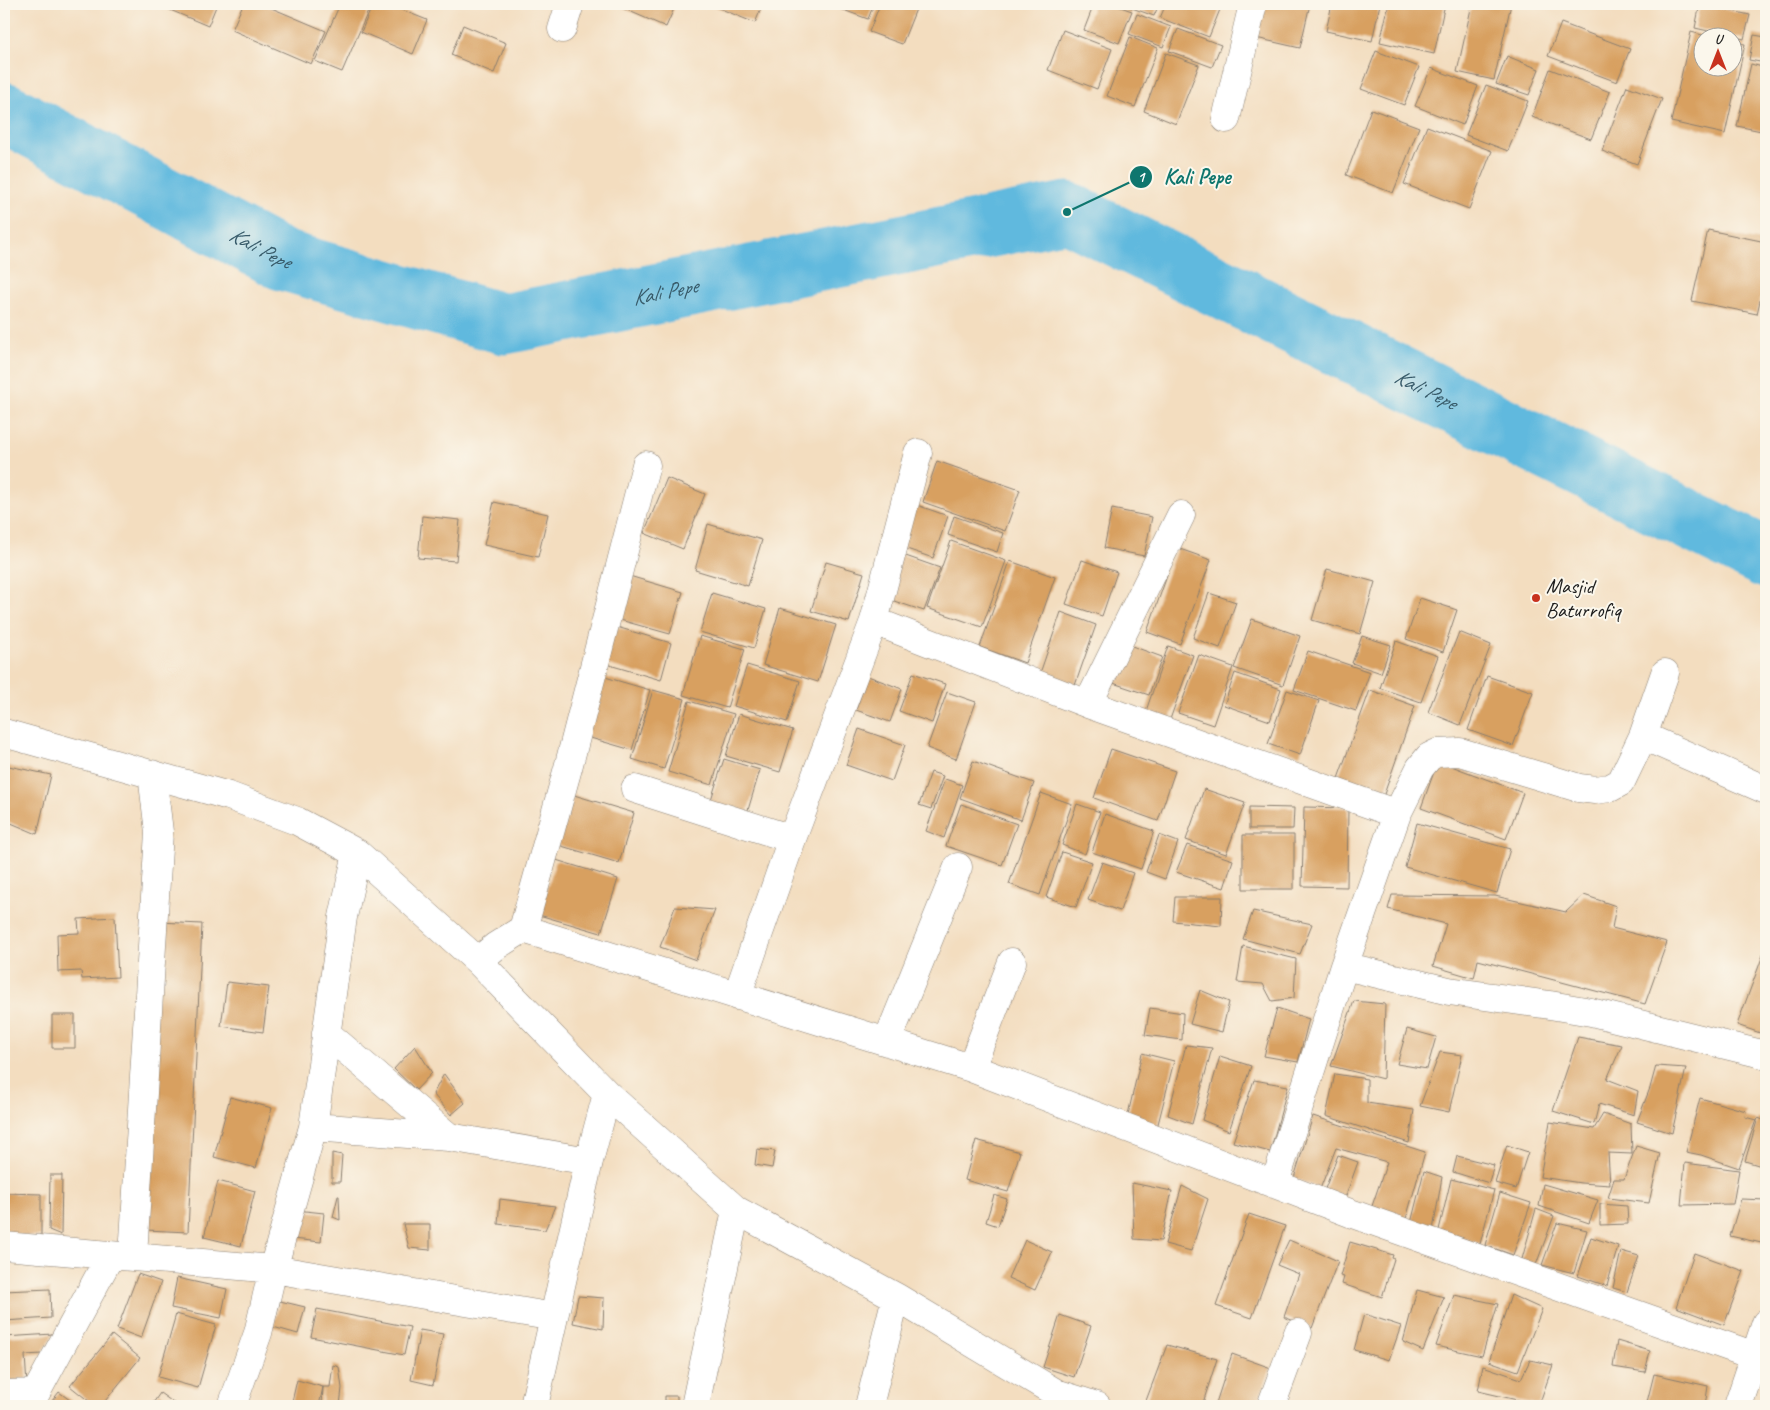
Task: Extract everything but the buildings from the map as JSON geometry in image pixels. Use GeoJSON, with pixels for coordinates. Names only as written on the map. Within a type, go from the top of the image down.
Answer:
{"type":"FeatureCollection","features":[{"type":"Feature","properties":{"kind":"street"},"geometry":{"type":"LineString","coordinates":[[1226,119],[1253,4]]}},
{"type":"Feature","properties":{"kind":"street"},"geometry":{"type":"LineString","coordinates":[[736,996],[792,839],[874,621],[918,453]]}},
{"type":"Feature","properties":{"kind":"street"},"geometry":{"type":"LineString","coordinates":[[478,960],[523,929],[568,768],[646,465]]}},
{"type":"Feature","properties":{"kind":"street"},"geometry":{"type":"LineString","coordinates":[[1088,704],[1181,515]]}},
{"type":"Feature","properties":{"kind":"street"},"geometry":{"type":"LineString","coordinates":[[874,621],[1088,704],[1397,814]]}},
{"type":"Feature","properties":{"kind":"street"},"geometry":{"type":"LineString","coordinates":[[1275,1184],[1344,966],[1397,814],[1420,768],[1429,757],[1437,753],[1460,752],[1579,788],[1595,790],[1610,788],[1621,782],[1643,736],[1665,673]]}},
{"type":"Feature","properties":{"kind":"street"},"geometry":{"type":"LineString","coordinates":[[4,733],[229,796],[297,821],[357,853],[478,960],[607,1094],[736,1210],[896,1297],[1054,1400],[1097,1406]]}},
{"type":"Feature","properties":{"kind":"street"},"geometry":{"type":"LineString","coordinates":[[1643,736],[1766,790]]}},
{"type":"Feature","properties":{"kind":"street"},"geometry":{"type":"LineString","coordinates":[[4,1394],[31,1400],[122,1256],[159,832],[152,774]]}},
{"type":"Feature","properties":{"kind":"street"},"geometry":{"type":"LineString","coordinates":[[635,789],[792,839]]}},
{"type":"Feature","properties":{"kind":"street"},"geometry":{"type":"LineString","coordinates":[[232,1406],[258,1332],[273,1269],[313,1127],[343,917],[357,853]]}},
{"type":"Feature","properties":{"kind":"street"},"geometry":{"type":"LineString","coordinates":[[887,1042],[958,867]]}},
{"type":"Feature","properties":{"kind":"street"},"geometry":{"type":"LineString","coordinates":[[523,929],[971,1068],[1350,1212],[1761,1358]]}},
{"type":"Feature","properties":{"kind":"street"},"geometry":{"type":"LineString","coordinates":[[971,1068],[1012,962]]}},
{"type":"Feature","properties":{"kind":"street"},"geometry":{"type":"LineString","coordinates":[[1344,966],[1449,991],[1591,1012],[1766,1055]]}},
{"type":"Feature","properties":{"kind":"street"},"geometry":{"type":"LineString","coordinates":[[326,1033],[449,1137]]}},
{"type":"Feature","properties":{"kind":"street"},"geometry":{"type":"LineString","coordinates":[[534,1406],[589,1161],[607,1094]]}},
{"type":"Feature","properties":{"kind":"street"},"geometry":{"type":"LineString","coordinates":[[313,1127],[449,1137],[589,1161]]}},
{"type":"Feature","properties":{"kind":"street"},"geometry":{"type":"LineString","coordinates":[[695,1406],[736,1210]]}},
{"type":"Feature","properties":{"kind":"street"},"geometry":{"type":"LineString","coordinates":[[4,1246],[273,1269],[554,1317]]}},
{"type":"Feature","properties":{"kind":"street"},"geometry":{"type":"LineString","coordinates":[[869,1406],[896,1297]]}},
{"type":"Feature","properties":{"kind":"street"},"geometry":{"type":"LineString","coordinates":[[1738,1406],[1761,1358],[1766,1323]]}},
{"type":"Feature","properties":{"kind":"street"},"geometry":{"type":"LineString","coordinates":[[1271,1406],[1298,1332]]}},
{"type":"Feature","properties":{"kind":"waterway","name":"Kali Pepe"},"geometry":{"type":"LineString","coordinates":[[4,112],[282,260],[504,324],[1067,212],[1766,558]]}},
{"type":"Feature","properties":{"kind":"place","name":"Kali Pepe"},"geometry":{"type":"Point","coordinates":[1067,212]}},
{"type":"Feature","properties":{"kind":"place","name":"Masjid Baturrofiq"},"geometry":{"type":"Point","coordinates":[1536,598]}}]}
